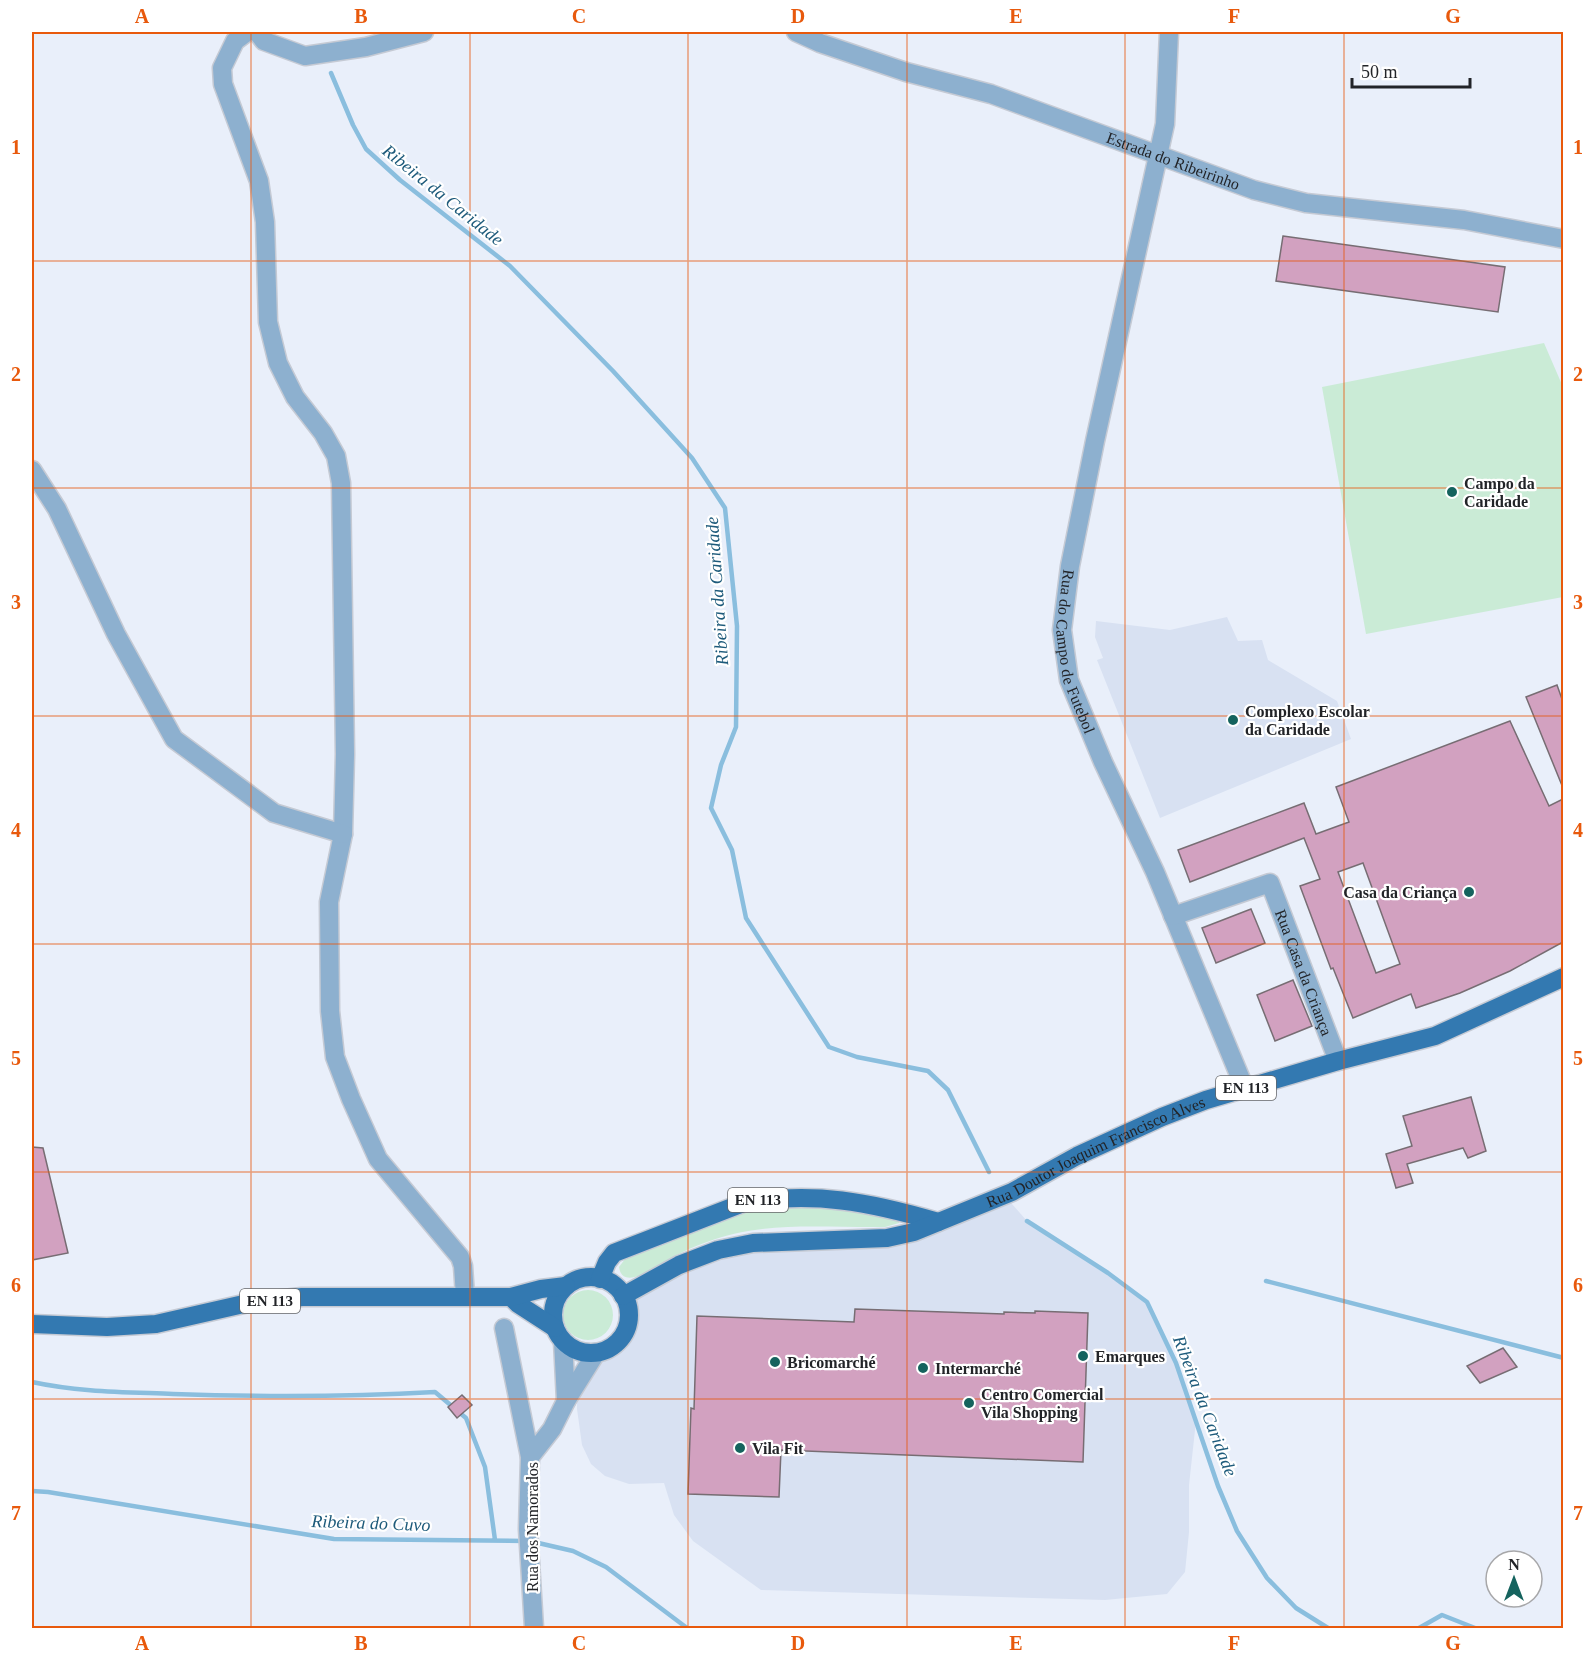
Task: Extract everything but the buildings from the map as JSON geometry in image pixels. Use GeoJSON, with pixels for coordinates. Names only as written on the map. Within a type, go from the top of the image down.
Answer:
{"type":"FeatureCollection","features":[{"type":"Feature","properties":{"kind":"main road","name":"Rua Doutor Joaquim Francisco Alves"},"geometry":{"type":"LineString","coordinates":[[624,1296],[679,1265],[718,1250],[753,1244],[887,1238],[914,1232],[1012,1192],[1077,1156],[1162,1117],[1206,1100],[1338,1061],[1435,1036],[1563,977]]}},
{"type":"Feature","properties":{"kind":"main road","name":"EN 113"},"geometry":{"type":"LineString","coordinates":[[32,1324],[107,1327],[156,1324],[249,1303],[302,1297],[511,1298],[541,1289],[566,1286],[590,1277],[600,1279],[607,1262],[614,1253],[743,1203],[797,1197],[832,1198],[885,1207],[938,1222]]}},
{"type":"Feature","properties":{"kind":"main road"},"geometry":{"type":"LineString","coordinates":[[511,1298],[559,1335],[573,1349],[584,1353],[596,1353],[618,1342],[625,1331],[628,1320],[628,1307],[624,1296],[615,1286],[600,1279]]}},
{"type":"Feature","properties":{"kind":"main road"},"geometry":{"type":"LineString","coordinates":[[559,1335],[553,1317],[554,1305],[558,1295],[566,1286]]}},
{"type":"Feature","properties":{"kind":"street"},"geometry":{"type":"LineString","coordinates":[[247,32],[235,41],[222,68],[224,84],[259,181],[265,222],[268,322],[278,363],[294,397],[323,433],[336,456],[341,483],[345,754],[343,834],[329,902],[330,1011],[335,1057],[378,1159],[460,1257],[463,1266],[465,1296]]}},
{"type":"Feature","properties":{"kind":"street"},"geometry":{"type":"LineString","coordinates":[[256,32],[264,41],[305,56],[366,47],[424,32]]}},
{"type":"Feature","properties":{"kind":"street","name":"Estrada do Ribeirinho"},"geometry":{"type":"LineString","coordinates":[[796,32],[820,43],[906,72],[991,94],[1254,190],[1306,203],[1464,220],[1563,239]]}},
{"type":"Feature","properties":{"kind":"street","name":"Rua do Campo de Futebol"},"geometry":{"type":"LineString","coordinates":[[1169,32],[1165,123],[1095,441],[1070,566],[1062,630],[1069,680],[1103,762],[1155,872],[1245,1089]]}},
{"type":"Feature","properties":{"kind":"street"},"geometry":{"type":"LineString","coordinates":[[32,470],[57,509],[116,634],[174,739],[274,813],[343,834]]}},
{"type":"Feature","properties":{"kind":"street","name":"Rua Casa da Criança"},"geometry":{"type":"LineString","coordinates":[[1173,916],[1270,883],[1338,1061]]}},
{"type":"Feature","properties":{"kind":"street"},"geometry":{"type":"LineString","coordinates":[[504,1328],[530,1457]]}},
{"type":"Feature","properties":{"kind":"street"},"geometry":{"type":"LineString","coordinates":[[559,1335],[566,1401]]}},
{"type":"Feature","properties":{"kind":"street","name":"Rua dos Namorados"},"geometry":{"type":"LineString","coordinates":[[534,1629],[528,1529],[530,1457],[552,1429],[566,1401],[596,1353]]}},
{"type":"Feature","properties":{"kind":"shaded area","name":"Complexo Escolar da Caridade"},"geometry":{"type":"Polygon","coordinates":[[[1227,617],[1238,641],[1262,640],[1268,660],[1337,701],[1351,739],[1160,818],[1097,660],[1103,658],[1095,637],[1096,621],[1170,630],[1227,617]]]}},
{"type":"Feature","properties":{"kind":"shaded area"},"geometry":{"type":"Polygon","coordinates":[[[1004,1195],[1027,1221],[1147,1302],[1176,1363],[1196,1421],[1189,1485],[1189,1532],[1185,1572],[1167,1594],[1105,1600],[761,1590],[693,1541],[674,1515],[664,1483],[629,1484],[605,1476],[591,1464],[582,1445],[577,1409],[577,1384],[596,1353],[618,1342],[625,1331],[629,1320],[628,1307],[623,1296],[700,1256],[859,1241],[1004,1195]]]}},
{"type":"Feature","properties":{"kind":"green space","name":"Campo da Caridade"},"geometry":{"type":"Polygon","coordinates":[[[1544,343],[1563,387],[1563,597],[1366,634],[1322,387],[1544,343]]]}},
{"type":"Feature","properties":{"kind":"green space"},"geometry":{"type":"Polygon","coordinates":[[[803,1206],[876,1213],[899,1219],[899,1223],[885,1227],[795,1227],[751,1231],[698,1245],[635,1277],[628,1278],[622,1275],[619,1267],[625,1259],[732,1215],[751,1210],[803,1206]]]}},
{"type":"Feature","properties":{"kind":"green space"},"geometry":{"type":"Polygon","coordinates":[[[588,1290],[606,1297],[613,1315],[606,1333],[588,1340],[570,1333],[563,1315],[570,1297],[588,1290]]]}},
{"type":"Feature","properties":{"kind":"waterway","name":"Ribeira da Caridade"},"geometry":{"type":"LineString","coordinates":[[331,73],[366,149],[400,180],[510,266],[613,371],[692,458],[725,508],[737,626],[736,727],[721,765],[711,808],[732,850],[746,918],[829,1047],[857,1057],[928,1071],[948,1090],[989,1172]]}},
{"type":"Feature","properties":{"kind":"waterway","name":"Ribeira da Caridade"},"geometry":{"type":"LineString","coordinates":[[1027,1221],[1108,1273],[1147,1302],[1176,1363],[1218,1486],[1237,1531],[1267,1578],[1296,1608],[1328,1628]]}},
{"type":"Feature","properties":{"kind":"waterway"},"geometry":{"type":"LineString","coordinates":[[1266,1281],[1564,1358]]}},
{"type":"Feature","properties":{"kind":"waterway"},"geometry":{"type":"LineString","coordinates":[[32,1382],[102,1391],[206,1395],[337,1396],[435,1392],[466,1418],[485,1467],[495,1540]]}},
{"type":"Feature","properties":{"kind":"waterway","name":"Ribeira do Cuvo"},"geometry":{"type":"LineString","coordinates":[[32,1491],[334,1539],[526,1541]]}},
{"type":"Feature","properties":{"kind":"waterway","name":"Ribeira do Cuvo"},"geometry":{"type":"LineString","coordinates":[[534,1542],[573,1551],[606,1567],[687,1628]]}},
{"type":"Feature","properties":{"kind":"waterway"},"geometry":{"type":"LineString","coordinates":[[1419,1628],[1442,1615],[1475,1628]]}},
{"type":"Feature","properties":{"kind":"place","name":"Campo da Caridade"},"geometry":{"type":"Point","coordinates":[1452,492]}},
{"type":"Feature","properties":{"kind":"place","name":"Complexo Escolar da Caridade"},"geometry":{"type":"Point","coordinates":[1233,720]}},
{"type":"Feature","properties":{"kind":"place","name":"Casa da Criança"},"geometry":{"type":"Point","coordinates":[1469,892]}},
{"type":"Feature","properties":{"kind":"place","name":"Emarques"},"geometry":{"type":"Point","coordinates":[1083,1356]}},
{"type":"Feature","properties":{"kind":"place","name":"Bricomarché"},"geometry":{"type":"Point","coordinates":[775,1362]}},
{"type":"Feature","properties":{"kind":"place","name":"Intermarché"},"geometry":{"type":"Point","coordinates":[923,1368]}},
{"type":"Feature","properties":{"kind":"place","name":"Centro Comercial Vila Shopping"},"geometry":{"type":"Point","coordinates":[969,1403]}},
{"type":"Feature","properties":{"kind":"place","name":"Vila Fit"},"geometry":{"type":"Point","coordinates":[740,1448]}}]}
